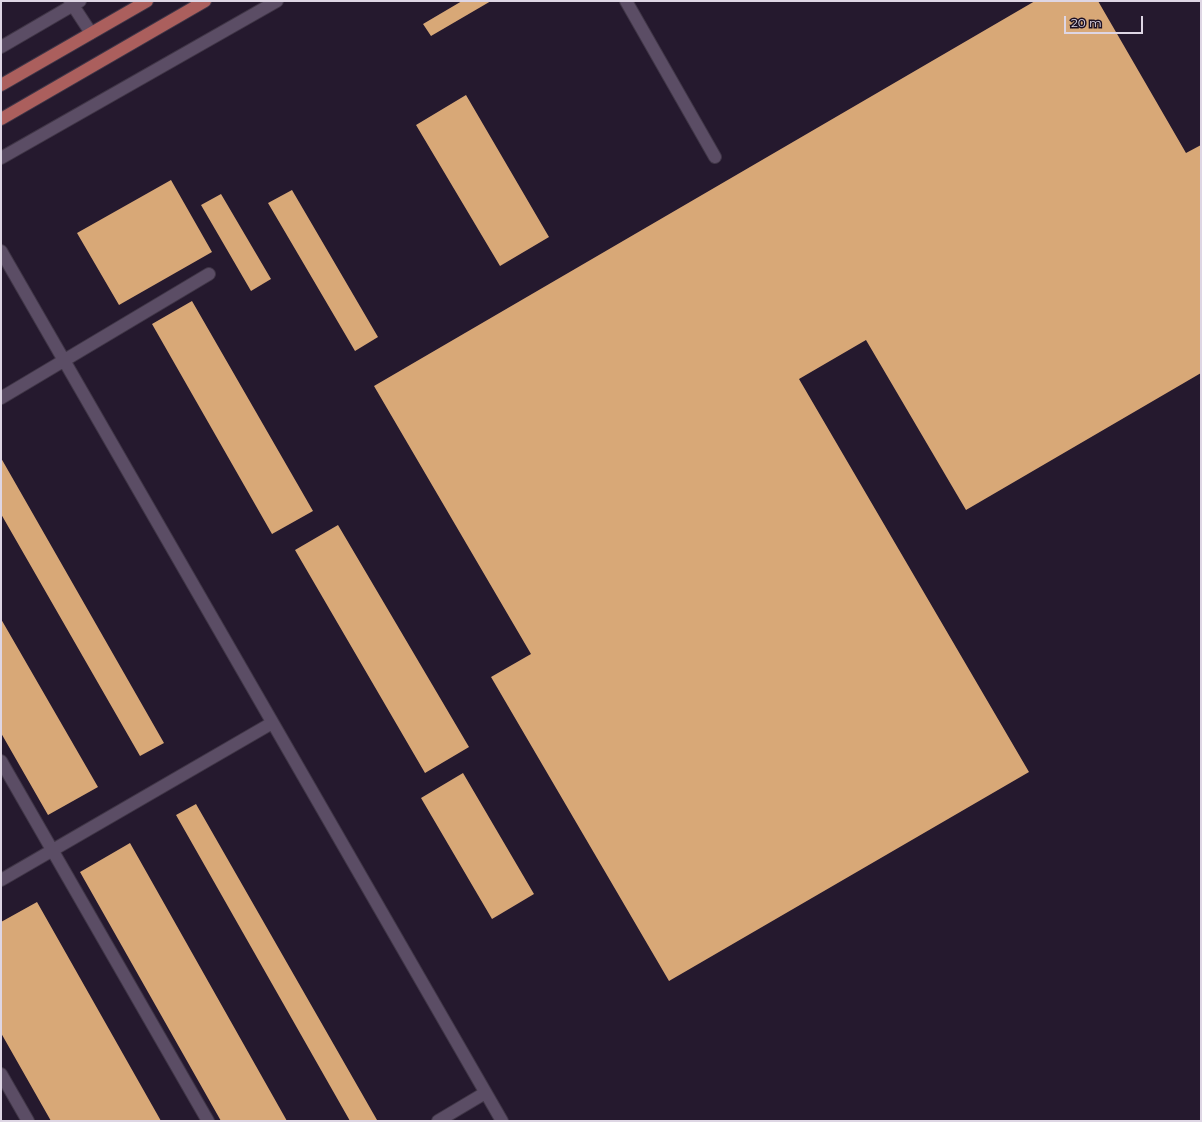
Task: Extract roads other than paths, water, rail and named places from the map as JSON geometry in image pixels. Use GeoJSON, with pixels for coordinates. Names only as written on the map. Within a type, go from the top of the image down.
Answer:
{"type":"FeatureCollection","features":[{"type":"Feature","properties":{"kind":"main road"},"geometry":{"type":"LineString","coordinates":[[1,85],[147,1]]}},
{"type":"Feature","properties":{"kind":"main road"},"geometry":{"type":"LineString","coordinates":[[1,119],[205,1]]}},
{"type":"Feature","properties":{"kind":"street"},"geometry":{"type":"LineString","coordinates":[[1,158],[277,1]]}},
{"type":"Feature","properties":{"kind":"street"},"geometry":{"type":"LineString","coordinates":[[626,1],[715,157]]}},
{"type":"Feature","properties":{"kind":"street"},"geometry":{"type":"LineString","coordinates":[[1,47],[74,2],[91,33]]}},
{"type":"Feature","properties":{"kind":"street"},"geometry":{"type":"LineString","coordinates":[[1,251],[502,1121]]}},
{"type":"Feature","properties":{"kind":"street"},"geometry":{"type":"LineString","coordinates":[[1,398],[209,274]]}},
{"type":"Feature","properties":{"kind":"street"},"geometry":{"type":"LineString","coordinates":[[1,880],[272,723]]}},
{"type":"Feature","properties":{"kind":"street"},"geometry":{"type":"LineString","coordinates":[[1,761],[208,1121]]}},
{"type":"Feature","properties":{"kind":"street"},"geometry":{"type":"LineString","coordinates":[[1,1074],[28,1121]]}},
{"type":"Feature","properties":{"kind":"street"},"geometry":{"type":"LineString","coordinates":[[438,1121],[486,1093]]}}]}
